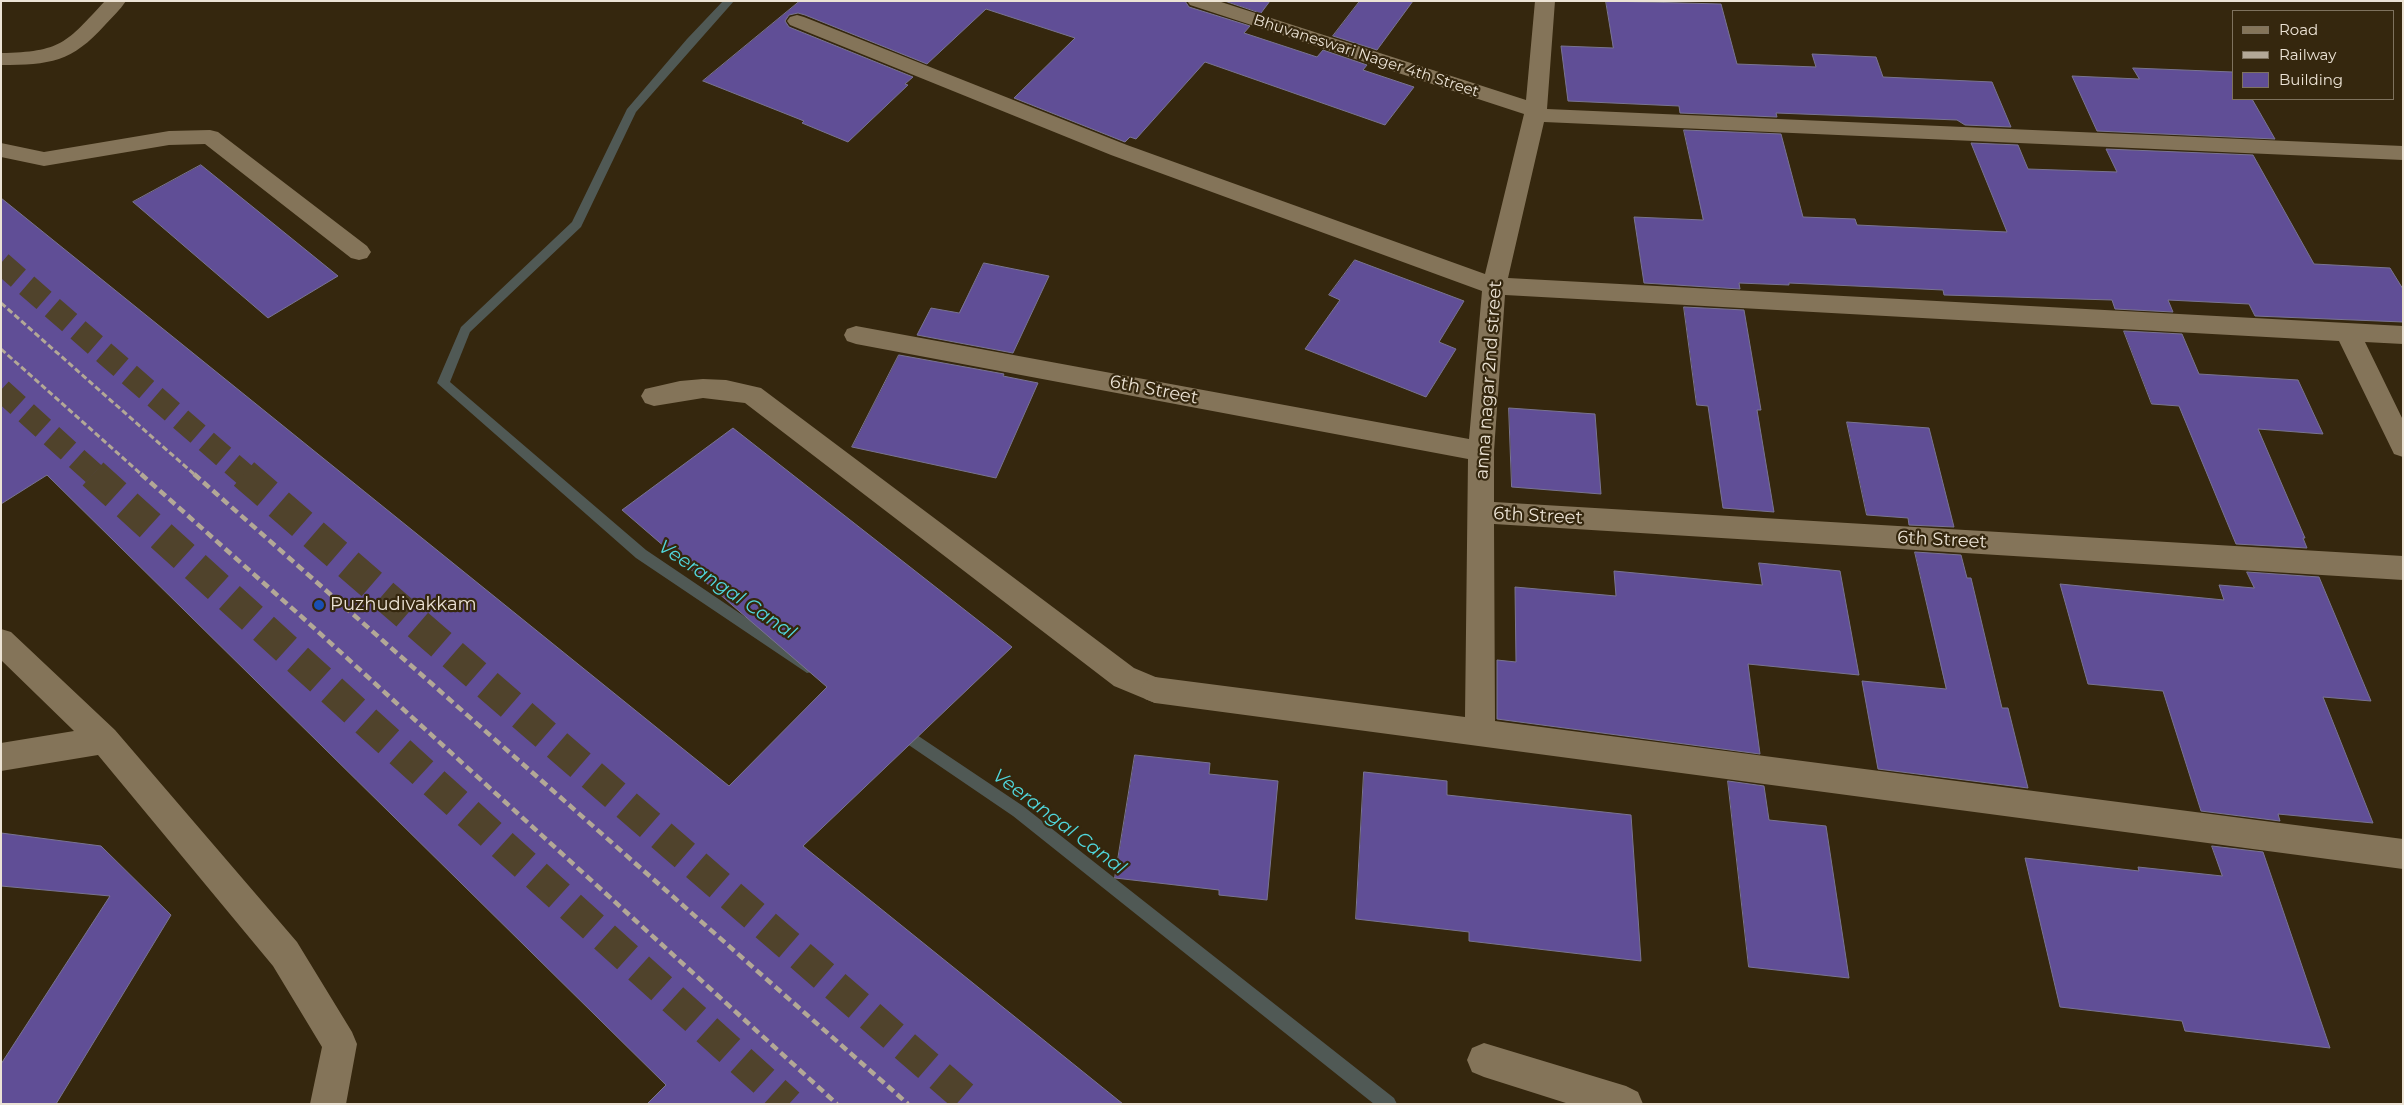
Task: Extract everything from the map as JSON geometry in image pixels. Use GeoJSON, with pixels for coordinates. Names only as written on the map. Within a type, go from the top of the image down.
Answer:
{"type":"FeatureCollection","features":[{"type":"Feature","properties":{"kind":"street"},"geometry":{"type":"LineString","coordinates":[[1,59],[23,59],[59,52],[71,47],[116,1]]}},
{"type":"Feature","properties":{"kind":"street","name":"Bhuvaneswari Nager 4th Street"},"geometry":{"type":"LineString","coordinates":[[1197,1],[1535,112],[2403,152]]}},
{"type":"Feature","properties":{"kind":"street","name":"anna nagar 2nd street"},"geometry":{"type":"LineString","coordinates":[[1480,733],[1481,451],[1494,286],[1535,112],[1545,1]]}},
{"type":"Feature","properties":{"kind":"street"},"geometry":{"type":"LineString","coordinates":[[798,21],[1119,150],[1494,286],[2403,335]]}},
{"type":"Feature","properties":{"kind":"street"},"geometry":{"type":"LineString","coordinates":[[1,150],[44,160],[169,138],[210,137],[359,252]]}},
{"type":"Feature","properties":{"kind":"street"},"geometry":{"type":"LineString","coordinates":[[2347,331],[2403,447]]}},
{"type":"Feature","properties":{"kind":"street","name":"6th Street"},"geometry":{"type":"LineString","coordinates":[[856,335],[1481,451]]}},
{"type":"Feature","properties":{"kind":"street"},"geometry":{"type":"LineString","coordinates":[[654,396],[704,387],[728,389],[752,395],[1124,677],[1155,690],[2403,854]]}},
{"type":"Feature","properties":{"kind":"street","name":"6th Street"},"geometry":{"type":"LineString","coordinates":[[1482,512],[2403,568]]}},
{"type":"Feature","properties":{"kind":"street"},"geometry":{"type":"LineString","coordinates":[[1,641],[104,740],[285,954],[340,1044],[328,1104]]}},
{"type":"Feature","properties":{"kind":"street"},"geometry":{"type":"LineString","coordinates":[[1,757],[104,740]]}},
{"type":"Feature","properties":{"kind":"street"},"geometry":{"type":"LineString","coordinates":[[1484,1060],[1626,1104]]}},
{"type":"Feature","properties":{"kind":"building"},"geometry":{"type":"Polygon","coordinates":[[[800,1],[1185,1],[1189,7],[1250,26],[1244,33],[1317,57],[1323,50],[1367,65],[1363,70],[1414,87],[1385,125],[1205,62],[1136,139],[1130,137],[1125,142],[1014,98],[1075,38],[986,9],[927,64],[805,15],[798,13],[789,15],[785,21],[789,27],[913,77],[905,84],[908,85],[848,142],[802,123],[804,121],[703,81],[800,1]]]}},
{"type":"Feature","properties":{"kind":"building"},"geometry":{"type":"Polygon","coordinates":[[[1225,1],[1270,1],[1261,13],[1225,1]]]}},
{"type":"Feature","properties":{"kind":"building"},"geometry":{"type":"Polygon","coordinates":[[[1360,1],[1413,1],[1377,50],[1333,36],[1360,1]]]}},
{"type":"Feature","properties":{"kind":"building"},"geometry":{"type":"Polygon","coordinates":[[[1606,1],[1721,4],[1737,64],[1816,67],[1812,54],[1876,57],[1883,77],[1992,82],[2011,127],[1965,125],[1957,120],[1776,113],[1777,117],[1680,113],[1679,106],[1568,101],[1561,46],[1613,48],[1606,1]]]}},
{"type":"Feature","properties":{"kind":"building"},"geometry":{"type":"Polygon","coordinates":[[[2133,68],[2232,72],[2232,100],[2253,100],[2275,139],[2097,131],[2072,76],[2139,79],[2133,68]]]}},
{"type":"Feature","properties":{"kind":"building"},"geometry":{"type":"Polygon","coordinates":[[[1684,130],[1781,134],[1803,217],[1855,219],[1857,225],[2007,232],[1971,143],[2018,145],[2028,169],[2117,172],[2106,149],[2253,155],[2314,264],[2390,268],[2403,289],[2403,322],[2255,316],[2249,304],[2168,300],[2173,312],[2115,309],[2112,300],[1944,295],[1943,290],[1789,283],[1789,285],[1739,283],[1740,289],[1644,283],[1634,217],[1703,220],[1684,130]]]}},
{"type":"Feature","properties":{"kind":"building"},"geometry":{"type":"Polygon","coordinates":[[[201,165],[338,276],[268,318],[133,202],[201,165]]]}},
{"type":"Feature","properties":{"kind":"building"},"geometry":{"type":"Polygon","coordinates":[[[1,198],[729,786],[827,687],[622,510],[733,428],[1012,647],[803,846],[1123,1104],[647,1104],[666,1085],[47,475],[1,504],[1,198]]]}},
{"type":"Feature","properties":{"kind":"building"},"geometry":{"type":"Polygon","coordinates":[[[1355,260],[1464,301],[1439,342],[1456,349],[1426,397],[1305,349],[1340,300],[1329,295],[1355,260]]]}},
{"type":"Feature","properties":{"kind":"building"},"geometry":{"type":"Polygon","coordinates":[[[984,263],[1049,276],[1013,353],[917,335],[931,308],[959,313],[984,263]]]}},
{"type":"Feature","properties":{"kind":"building"},"geometry":{"type":"Polygon","coordinates":[[[1684,307],[1744,310],[1761,410],[1757,410],[1774,512],[1723,508],[1708,406],[1697,405],[1684,307]]]}},
{"type":"Feature","properties":{"kind":"building"},"geometry":{"type":"Polygon","coordinates":[[[2124,331],[2182,334],[2199,374],[2298,380],[2323,434],[2258,429],[2305,538],[2303,538],[2307,548],[2236,544],[2179,406],[2152,404],[2124,331]]]}},
{"type":"Feature","properties":{"kind":"building"},"geometry":{"type":"Polygon","coordinates":[[[899,355],[1004,374],[1003,376],[1038,383],[996,478],[852,447],[899,355]]]}},
{"type":"Feature","properties":{"kind":"building"},"geometry":{"type":"Polygon","coordinates":[[[1509,408],[1595,414],[1601,494],[1512,487],[1509,408]]]}},
{"type":"Feature","properties":{"kind":"building"},"geometry":{"type":"Polygon","coordinates":[[[1847,422],[1929,428],[1954,527],[1909,525],[1908,518],[1867,515],[1847,422]]]}},
{"type":"Feature","properties":{"kind":"building"},"geometry":{"type":"Polygon","coordinates":[[[1915,552],[1961,555],[1967,578],[1971,578],[2002,708],[2008,708],[2028,788],[1878,769],[1862,681],[1946,689],[1915,552]]]}},
{"type":"Feature","properties":{"kind":"building"},"geometry":{"type":"Polygon","coordinates":[[[1759,563],[1840,571],[1859,675],[1748,664],[1760,754],[1497,719],[1497,660],[1516,662],[1515,587],[1616,596],[1614,571],[1762,585],[1759,563]]]}},
{"type":"Feature","properties":{"kind":"building"},"geometry":{"type":"Polygon","coordinates":[[[2247,572],[2319,577],[2371,701],[2323,697],[2373,823],[2278,814],[2280,821],[2201,811],[2163,691],[2088,684],[2060,584],[2224,600],[2219,585],[2254,588],[2247,572]]]}},
{"type":"Feature","properties":{"kind":"building"},"geometry":{"type":"Polygon","coordinates":[[[1135,755],[1210,763],[1209,774],[1278,781],[1267,900],[1219,895],[1219,890],[1115,878],[1135,755]]]}},
{"type":"Feature","properties":{"kind":"building"},"geometry":{"type":"Polygon","coordinates":[[[1364,772],[1447,781],[1447,795],[1631,815],[1641,961],[1469,941],[1469,932],[1356,919],[1364,772]]]}},
{"type":"Feature","properties":{"kind":"building"},"geometry":{"type":"Polygon","coordinates":[[[1728,781],[1764,786],[1769,820],[1826,826],[1849,978],[1749,967],[1728,781]]]}},
{"type":"Feature","properties":{"kind":"building"},"geometry":{"type":"Polygon","coordinates":[[[1,833],[101,846],[171,915],[56,1104],[1,1104],[1,1064],[110,896],[1,886],[1,833]]]}},
{"type":"Feature","properties":{"kind":"building"},"geometry":{"type":"Polygon","coordinates":[[[2212,846],[2263,852],[2330,1048],[2185,1031],[2182,1021],[2060,1007],[2025,858],[2139,871],[2138,867],[2222,876],[2212,846]]]}},
{"type":"Feature","properties":{"kind":"waterway","name":"Veerangal Canal"},"geometry":{"type":"LineString","coordinates":[[729,1],[691,41],[631,111],[577,224],[465,330],[443,383],[641,554],[807,667]]}},
{"type":"Feature","properties":{"kind":"waterway","name":"Veerangal Canal"},"geometry":{"type":"LineString","coordinates":[[899,730],[1018,811],[1388,1104]]}},
{"type":"Feature","properties":{"kind":"tunnel"},"geometry":{"type":"LineString","coordinates":[[1,263],[245,475]]}},
{"type":"Feature","properties":{"kind":"tunnel"},"geometry":{"type":"LineString","coordinates":[[1,390],[95,475]]}},
{"type":"Feature","properties":{"kind":"tunnel"},"geometry":{"type":"LineString","coordinates":[[93,474],[789,1104]]}},
{"type":"Feature","properties":{"kind":"tunnel"},"geometry":{"type":"LineString","coordinates":[[244,474],[972,1104]]}},
{"type":"Feature","properties":{"kind":"railway"},"geometry":{"type":"LineString","coordinates":[[1,303],[195,475]]}},
{"type":"Feature","properties":{"kind":"railway"},"geometry":{"type":"LineString","coordinates":[[1,349],[142,475]]}},
{"type":"Feature","properties":{"kind":"railway"},"geometry":{"type":"LineString","coordinates":[[141,474],[303,618],[837,1104]]}},
{"type":"Feature","properties":{"kind":"railway"},"geometry":{"type":"LineString","coordinates":[[194,474],[908,1104]]}},
{"type":"Feature","properties":{"kind":"place","name":"Puzhudivakkam"},"geometry":{"type":"Point","coordinates":[319,605]}}]}
